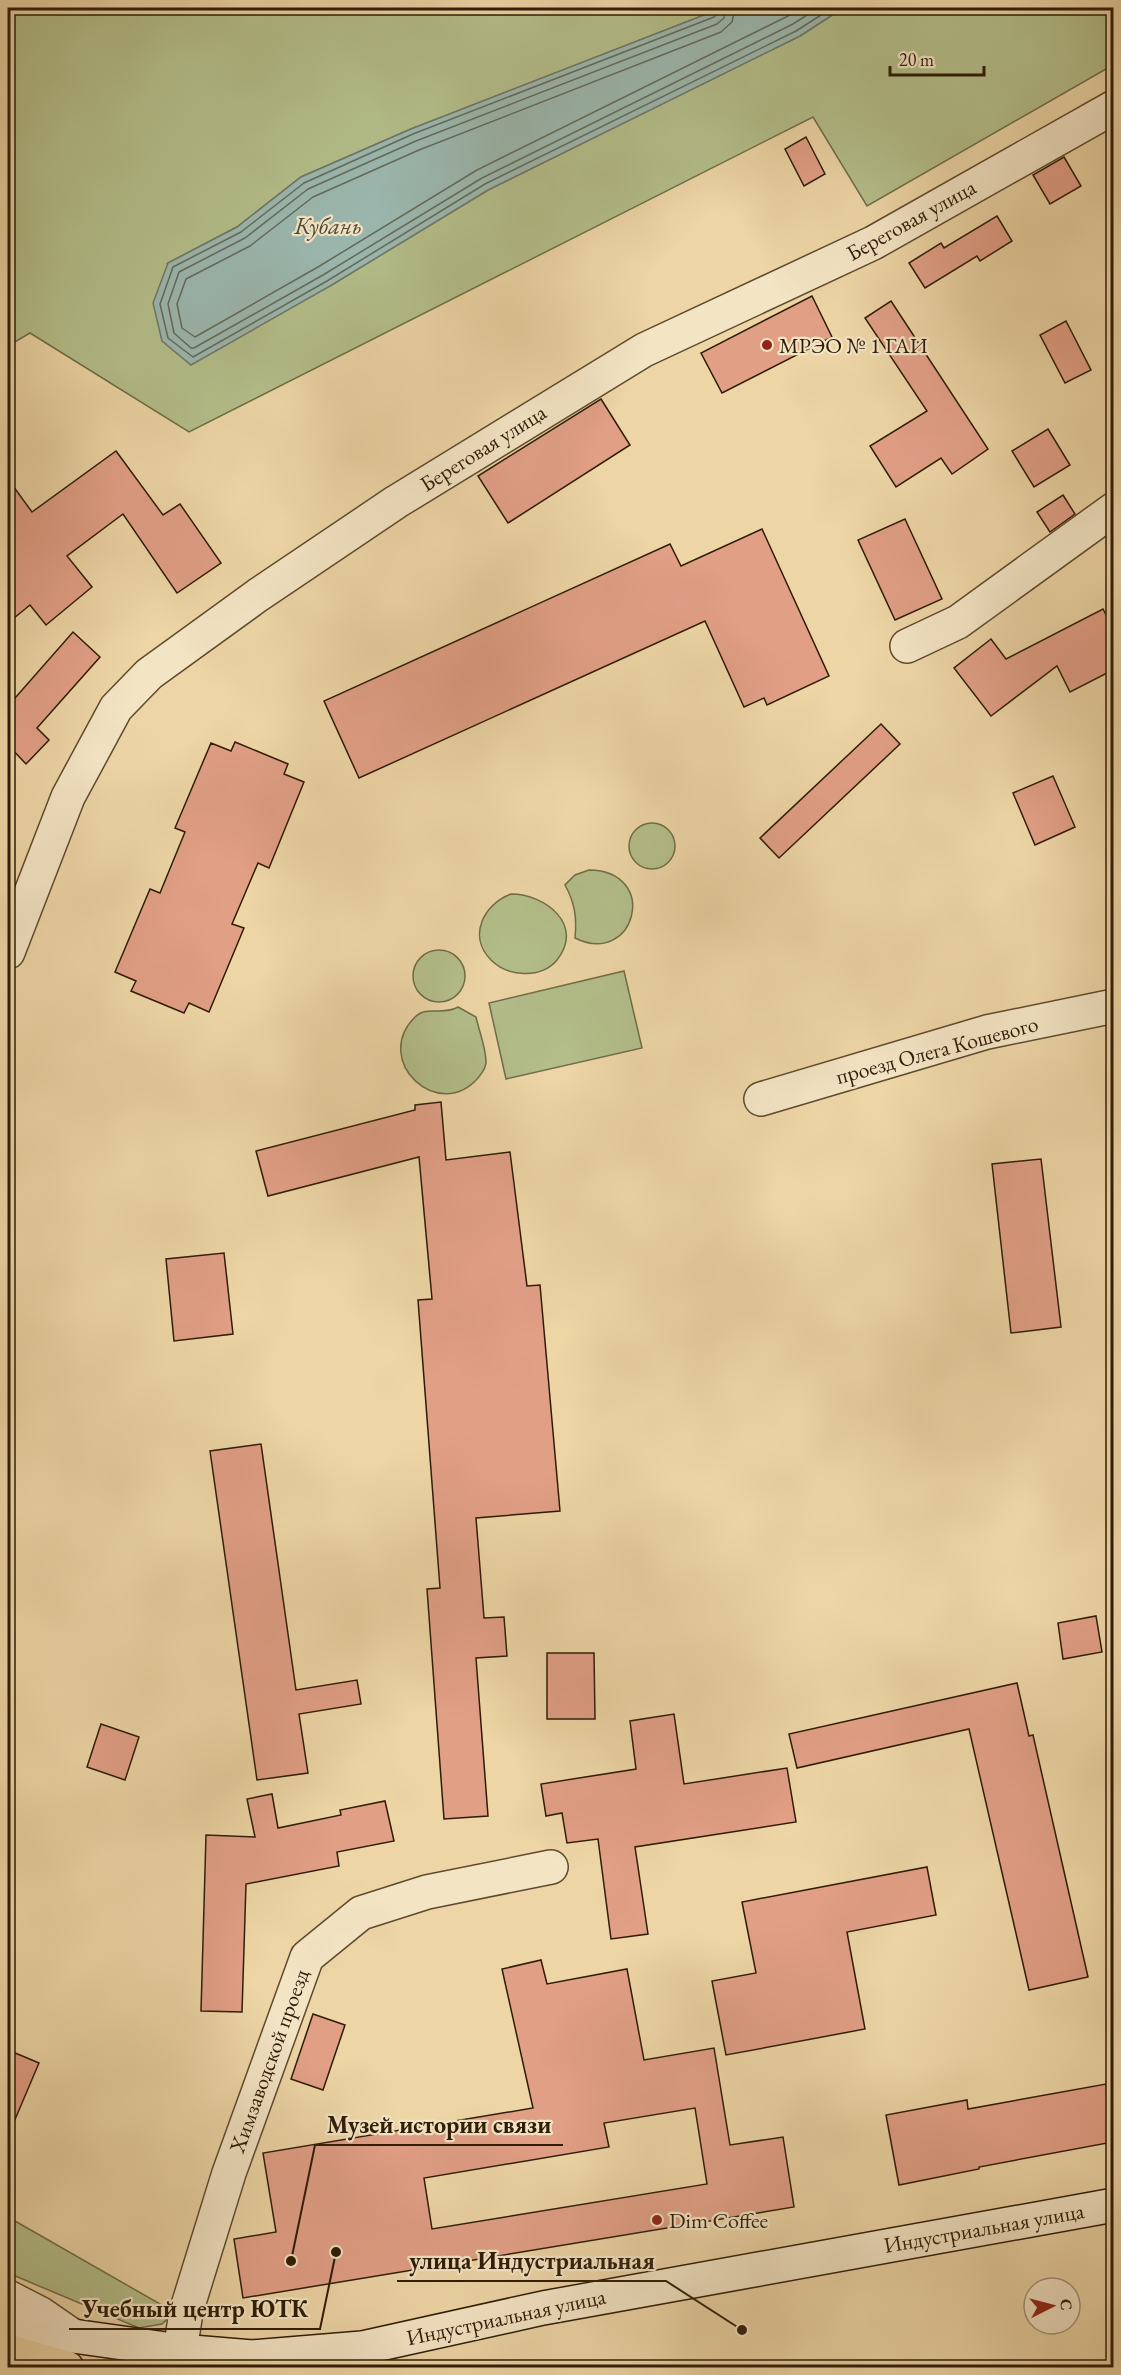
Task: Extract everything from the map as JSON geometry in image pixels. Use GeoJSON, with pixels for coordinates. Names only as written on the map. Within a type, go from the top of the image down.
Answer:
{"type":"FeatureCollection","features":[{"type":"Feature","properties":{"kind":"main road"},"geometry":{"type":"LineString","coordinates":[[8,2350],[70,2352]]}},
{"type":"Feature","properties":{"kind":"street","name":"Береговая улица"},"geometry":{"type":"LineString","coordinates":[[8,952],[68,797],[116,708],[149,674],[258,595],[396,502],[644,350],[873,243],[1113,107]]}},
{"type":"Feature","properties":{"kind":"street"},"geometry":{"type":"LineString","coordinates":[[907,646],[958,622],[1113,508]]}},
{"type":"Feature","properties":{"kind":"street","name":"проезд Олега Кошевого"},"geometry":{"type":"LineString","coordinates":[[761,1099],[987,1032],[1113,1006]]}},
{"type":"Feature","properties":{"kind":"street","name":"Химзаводской проезд"},"geometry":{"type":"LineString","coordinates":[[180,2351],[186,2312],[229,2173],[307,1957],[361,1913],[427,1892],[551,1867]]}},
{"type":"Feature","properties":{"kind":"street","name":"Индустриальная улица"},"geometry":{"type":"LineString","coordinates":[[8,2332],[70,2352],[180,2351],[238,2362],[353,2358],[543,2308],[1113,2205]]}},
{"type":"Feature","properties":{"kind":"street"},"geometry":{"type":"LineString","coordinates":[[8,2297],[41,2314],[70,2352]]}},
{"type":"Feature","properties":{"kind":"green space"},"geometry":{"type":"Polygon","coordinates":[[[8,8],[713,8],[712,12],[411,129],[301,177],[237,227],[168,263],[330,286],[488,190],[800,36],[843,8],[1113,8],[1113,65],[867,206],[813,117],[189,432],[30,333],[8,346],[8,8]]]}},
{"type":"Feature","properties":{"kind":"green space"},"geometry":{"type":"Polygon","coordinates":[[[652,823],[668,830],[675,846],[668,862],[652,869],[636,862],[629,846],[636,830],[652,823]]]}},
{"type":"Feature","properties":{"kind":"green space"},"geometry":{"type":"Polygon","coordinates":[[[589,870],[612,874],[626,885],[632,900],[632,916],[625,930],[613,940],[596,944],[575,938],[574,911],[565,885],[575,875],[589,870]]]}},
{"type":"Feature","properties":{"kind":"green space"},"geometry":{"type":"Polygon","coordinates":[[[511,894],[536,899],[557,914],[564,924],[566,935],[564,947],[557,960],[534,973],[524,974],[498,966],[484,951],[480,941],[480,931],[486,913],[493,905],[511,894]]]}},
{"type":"Feature","properties":{"kind":"green space"},"geometry":{"type":"Polygon","coordinates":[[[434,950],[444,950],[458,957],[465,976],[458,995],[444,1002],[434,1002],[424,998],[417,991],[413,981],[413,971],[417,961],[424,954],[434,950]]]}},
{"type":"Feature","properties":{"kind":"green space"},"geometry":{"type":"Polygon","coordinates":[[[624,971],[642,1048],[506,1079],[489,1003],[624,971]]]}},
{"type":"Feature","properties":{"kind":"green space"},"geometry":{"type":"Polygon","coordinates":[[[458,1007],[476,1017],[485,1051],[485,1067],[478,1078],[462,1090],[446,1094],[429,1090],[415,1081],[405,1068],[401,1051],[403,1034],[420,1013],[447,1011],[458,1007]]]}},
{"type":"Feature","properties":{"kind":"green space"},"geometry":{"type":"Polygon","coordinates":[[[8,2217],[174,2312],[162,2324],[139,2328],[8,2273],[8,2217]]]}},
{"type":"Feature","properties":{"kind":"water","name":"Кубань"},"geometry":{"type":"Polygon","coordinates":[[[713,8],[843,8],[800,36],[488,190],[330,286],[191,365],[162,341],[153,303],[168,263],[237,227],[301,177],[411,129],[712,12],[713,8]]]}},
{"type":"Feature","properties":{"kind":"building"},"geometry":{"type":"Polygon","coordinates":[[[806,137],[825,174],[804,186],[785,149],[806,137]]]}},
{"type":"Feature","properties":{"kind":"building"},"geometry":{"type":"Polygon","coordinates":[[[1064,157],[1081,186],[1050,204],[1033,175],[1064,157]]]}},
{"type":"Feature","properties":{"kind":"building"},"geometry":{"type":"Polygon","coordinates":[[[997,216],[1012,241],[980,261],[977,256],[925,288],[909,263],[941,243],[944,248],[997,216]]]}},
{"type":"Feature","properties":{"kind":"building","name":"МРЭО № 1 ГАИ"},"geometry":{"type":"Polygon","coordinates":[[[812,296],[832,337],[722,393],[701,353],[812,296]]]}},
{"type":"Feature","properties":{"kind":"building"},"geometry":{"type":"Polygon","coordinates":[[[891,301],[988,449],[952,474],[941,458],[896,487],[870,446],[927,411],[865,318],[891,301]]]}},
{"type":"Feature","properties":{"kind":"building"},"geometry":{"type":"Polygon","coordinates":[[[1066,321],[1091,370],[1065,383],[1040,335],[1066,321]]]}},
{"type":"Feature","properties":{"kind":"building"},"geometry":{"type":"Polygon","coordinates":[[[601,399],[630,445],[508,523],[478,476],[601,399]]]}},
{"type":"Feature","properties":{"kind":"building"},"geometry":{"type":"Polygon","coordinates":[[[1048,429],[1070,465],[1034,487],[1012,451],[1048,429]]]}},
{"type":"Feature","properties":{"kind":"building"},"geometry":{"type":"Polygon","coordinates":[[[116,451],[163,515],[180,504],[221,563],[177,593],[123,514],[67,556],[92,587],[46,625],[30,605],[8,623],[8,479],[32,512],[116,451]]]}},
{"type":"Feature","properties":{"kind":"building"},"geometry":{"type":"Polygon","coordinates":[[[1063,495],[1075,514],[1050,532],[1037,512],[1063,495]]]}},
{"type":"Feature","properties":{"kind":"building"},"geometry":{"type":"Polygon","coordinates":[[[905,519],[942,599],[895,620],[858,540],[905,519]]]}},
{"type":"Feature","properties":{"kind":"building"},"geometry":{"type":"Polygon","coordinates":[[[762,529],[829,676],[767,705],[764,698],[744,707],[705,621],[359,778],[324,701],[670,544],[681,566],[762,529]]]}},
{"type":"Feature","properties":{"kind":"building"},"geometry":{"type":"Polygon","coordinates":[[[1103,609],[1113,628],[1113,670],[1070,692],[1057,666],[991,716],[954,668],[991,639],[1006,659],[1103,609]]]}},
{"type":"Feature","properties":{"kind":"building"},"geometry":{"type":"Polygon","coordinates":[[[73,632],[100,657],[37,728],[49,740],[26,764],[8,745],[8,706],[73,632]]]}},
{"type":"Feature","properties":{"kind":"building"},"geometry":{"type":"Polygon","coordinates":[[[881,724],[900,744],[779,858],[760,838],[881,724]]]}},
{"type":"Feature","properties":{"kind":"building"},"geometry":{"type":"Polygon","coordinates":[[[235,742],[288,764],[284,774],[304,782],[269,868],[258,863],[232,924],[244,928],[209,1012],[189,1003],[184,1013],[131,991],[136,981],[115,972],[150,889],[160,893],[185,832],[175,828],[211,743],[231,751],[235,742]]]}},
{"type":"Feature","properties":{"kind":"building"},"geometry":{"type":"Polygon","coordinates":[[[1053,776],[1075,827],[1035,845],[1013,793],[1053,776]]]}},
{"type":"Feature","properties":{"kind":"building"},"geometry":{"type":"Polygon","coordinates":[[[441,1102],[446,1160],[510,1152],[527,1286],[540,1285],[560,1511],[476,1518],[484,1618],[504,1617],[507,1656],[476,1658],[488,1816],[444,1819],[427,1589],[440,1588],[418,1300],[432,1299],[419,1157],[268,1196],[256,1151],[415,1110],[415,1105],[441,1102]]]}},
{"type":"Feature","properties":{"kind":"building"},"geometry":{"type":"Polygon","coordinates":[[[1041,1159],[1061,1327],[1011,1333],[992,1164],[1041,1159]]]}},
{"type":"Feature","properties":{"kind":"building"},"geometry":{"type":"Polygon","coordinates":[[[224,1253],[233,1334],[174,1341],[166,1259],[224,1253]]]}},
{"type":"Feature","properties":{"kind":"building"},"geometry":{"type":"Polygon","coordinates":[[[261,1444],[296,1690],[357,1680],[361,1704],[299,1714],[308,1773],[257,1780],[210,1451],[261,1444]]]}},
{"type":"Feature","properties":{"kind":"building"},"geometry":{"type":"Polygon","coordinates":[[[1096,1616],[1102,1652],[1063,1659],[1058,1623],[1096,1616]]]}},
{"type":"Feature","properties":{"kind":"building"},"geometry":{"type":"Polygon","coordinates":[[[547,1653],[594,1653],[595,1719],[547,1719],[547,1653]]]}},
{"type":"Feature","properties":{"kind":"building"},"geometry":{"type":"Polygon","coordinates":[[[1017,1683],[1029,1736],[1033,1735],[1088,1977],[1029,1990],[969,1729],[797,1768],[789,1734],[1017,1683]]]}},
{"type":"Feature","properties":{"kind":"building"},"geometry":{"type":"Polygon","coordinates":[[[674,1714],[684,1784],[787,1768],[796,1822],[635,1847],[648,1934],[611,1939],[598,1839],[567,1843],[562,1813],[546,1816],[541,1784],[636,1769],[630,1721],[674,1714]]]}},
{"type":"Feature","properties":{"kind":"building"},"geometry":{"type":"Polygon","coordinates":[[[101,1724],[139,1737],[125,1780],[87,1767],[101,1724]]]}},
{"type":"Feature","properties":{"kind":"building"},"geometry":{"type":"Polygon","coordinates":[[[272,1794],[278,1828],[341,1815],[340,1810],[385,1801],[394,1841],[337,1852],[339,1866],[246,1884],[242,2012],[201,2011],[206,1835],[255,1837],[247,1799],[272,1794]]]}},
{"type":"Feature","properties":{"kind":"building"},"geometry":{"type":"Polygon","coordinates":[[[927,1867],[936,1915],[847,1932],[865,2029],[726,2055],[712,1981],[756,1973],[742,1902],[927,1867]]]}},
{"type":"Feature","properties":{"kind":"building"},"geometry":{"type":"Polygon","coordinates":[[[541,1960],[547,1984],[627,1969],[644,2060],[714,2048],[730,2145],[783,2137],[794,2207],[243,2298],[234,2239],[276,2232],[263,2153],[533,2108],[502,1969],[541,1960]],[[695,2108],[604,2123],[609,2147],[424,2178],[432,2229],[707,2184],[695,2108]]]}},
{"type":"Feature","properties":{"kind":"building"},"geometry":{"type":"Polygon","coordinates":[[[313,2014],[345,2025],[323,2090],[291,2079],[313,2014]]]}},
{"type":"Feature","properties":{"kind":"building"},"geometry":{"type":"Polygon","coordinates":[[[8,2050],[39,2063],[8,2136],[8,2050]]]}},
{"type":"Feature","properties":{"kind":"building"},"geometry":{"type":"Polygon","coordinates":[[[1106,2084],[1113,2126],[1113,2142],[979,2167],[979,2169],[899,2185],[886,2115],[967,2100],[968,2109],[1106,2084]]]}},
{"type":"Feature","properties":{"kind":"place","name":"МРЭО № 1 ГАИ"},"geometry":{"type":"Point","coordinates":[767,345]}},
{"type":"Feature","properties":{"kind":"place","name":"Dim Coffee"},"geometry":{"type":"Point","coordinates":[657,2220]}},
{"type":"Feature","properties":{"kind":"place","name":"Учебный центр ЮТК"},"geometry":{"type":"Point","coordinates":[336,2252]}},
{"type":"Feature","properties":{"kind":"place","name":"Музей истории связи"},"geometry":{"type":"Point","coordinates":[291,2261]}},
{"type":"Feature","properties":{"kind":"place","name":"улица Индустриальная"},"geometry":{"type":"Point","coordinates":[742,2330]}}]}
